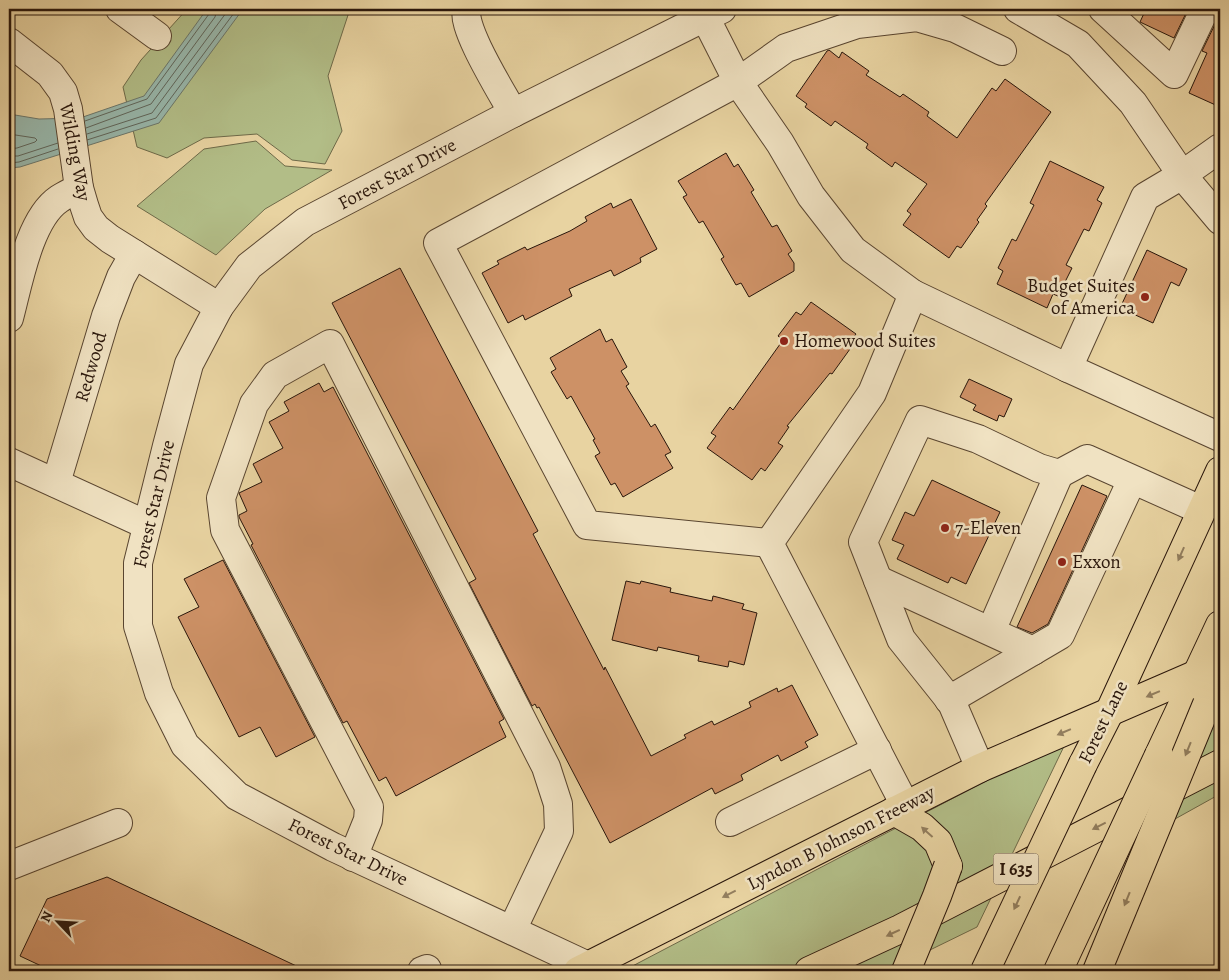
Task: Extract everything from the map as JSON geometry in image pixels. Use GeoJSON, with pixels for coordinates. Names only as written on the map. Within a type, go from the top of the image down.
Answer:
{"type":"FeatureCollection","features":[{"type":"Feature","properties":{"kind":"main road","name":"Forest Lane"},"geometry":{"type":"LineString","coordinates":[[985,971],[1109,713],[1220,471]]}},
{"type":"Feature","properties":{"kind":"main road"},"geometry":{"type":"LineString","coordinates":[[1097,971],[1211,682],[1220,625]]}},
{"type":"Feature","properties":{"kind":"main road","name":"Lyndon B Johnson Freeway"},"geometry":{"type":"LineString","coordinates":[[583,968],[980,768],[1109,713],[1211,682]]}},
{"type":"Feature","properties":{"kind":"main road"},"geometry":{"type":"LineString","coordinates":[[1058,971],[1159,755],[1211,682]]}},
{"type":"Feature","properties":{"kind":"main road","name":"I 635"},"geometry":{"type":"LineString","coordinates":[[809,971],[900,929],[1220,764]]}},
{"type":"Feature","properties":{"kind":"main road"},"geometry":{"type":"LineString","coordinates":[[899,808],[938,842],[948,866],[906,971]]}},
{"type":"Feature","properties":{"kind":"street"},"geometry":{"type":"LineString","coordinates":[[120,9],[157,36]]}},
{"type":"Feature","properties":{"kind":"street"},"geometry":{"type":"LineString","coordinates":[[467,9],[465,13],[470,32],[513,113]]}},
{"type":"Feature","properties":{"kind":"street"},"geometry":{"type":"LineString","coordinates":[[1018,9],[1078,44],[1133,103],[1182,175],[1220,220]]}},
{"type":"Feature","properties":{"kind":"street"},"geometry":{"type":"LineString","coordinates":[[1117,14],[1174,74],[1205,9]]}},
{"type":"Feature","properties":{"kind":"street"},"geometry":{"type":"LineString","coordinates":[[713,13],[738,82],[780,143],[811,196],[853,250],[913,294],[1068,368],[1220,437]]}},
{"type":"Feature","properties":{"kind":"street","name":"Forest Star Drive"},"geometry":{"type":"LineString","coordinates":[[583,968],[512,930],[353,857],[238,796],[184,745],[159,693],[138,626],[138,563],[189,364],[219,307],[249,266],[305,222],[513,113],[713,13]]}},
{"type":"Feature","properties":{"kind":"street"},"geometry":{"type":"LineString","coordinates":[[769,542],[587,525],[438,244],[738,82],[786,48],[857,24],[917,17],[956,28],[1002,51]]}},
{"type":"Feature","properties":{"kind":"street","name":"Wilding Way"},"geometry":{"type":"LineString","coordinates":[[9,42],[50,74],[63,92],[68,109],[78,179],[88,217],[96,228],[219,307]]}},
{"type":"Feature","properties":{"kind":"street"},"geometry":{"type":"LineString","coordinates":[[1068,368],[1145,197],[1182,175],[1220,148]]}},
{"type":"Feature","properties":{"kind":"street"},"geometry":{"type":"LineString","coordinates":[[9,318],[34,232],[49,208],[78,179]]}},
{"type":"Feature","properties":{"kind":"street","name":"Redwood"},"geometry":{"type":"LineString","coordinates":[[56,483],[112,298],[134,254]]}},
{"type":"Feature","properties":{"kind":"street"},"geometry":{"type":"LineString","coordinates":[[769,542],[872,393],[913,294]]}},
{"type":"Feature","properties":{"kind":"street"},"geometry":{"type":"LineString","coordinates":[[353,857],[368,820],[369,807],[225,530],[221,498],[254,404],[275,376],[330,344],[546,767],[558,804],[559,831],[512,930]]}},
{"type":"Feature","properties":{"kind":"street"},"geometry":{"type":"LineString","coordinates":[[980,768],[949,700],[901,639],[863,542],[920,420],[978,439],[1039,468],[1059,474]]}},
{"type":"Feature","properties":{"kind":"street"},"geometry":{"type":"LineString","coordinates":[[991,631],[1059,474],[1087,458],[1201,510]]}},
{"type":"Feature","properties":{"kind":"street"},"geometry":{"type":"LineString","coordinates":[[9,462],[148,525]]}},
{"type":"Feature","properties":{"kind":"street"},"geometry":{"type":"LineString","coordinates":[[949,700],[1060,635],[1132,480]]}},
{"type":"Feature","properties":{"kind":"street"},"geometry":{"type":"LineString","coordinates":[[769,542],[877,750],[899,808]]}},
{"type":"Feature","properties":{"kind":"street"},"geometry":{"type":"LineString","coordinates":[[878,580],[1033,651]]}},
{"type":"Feature","properties":{"kind":"street"},"geometry":{"type":"LineString","coordinates":[[730,822],[877,750]]}},
{"type":"Feature","properties":{"kind":"street"},"geometry":{"type":"LineString","coordinates":[[9,866],[118,823]]}},
{"type":"Feature","properties":{"kind":"green space"},"geometry":{"type":"Polygon","coordinates":[[[187,9],[350,9],[328,76],[342,131],[325,164],[292,160],[257,134],[204,138],[167,158],[137,147],[123,87],[141,60],[187,9]]]}},
{"type":"Feature","properties":{"kind":"green space"},"geometry":{"type":"Polygon","coordinates":[[[256,141],[285,166],[332,170],[265,209],[216,255],[137,206],[204,149],[256,141]]]}},
{"type":"Feature","properties":{"kind":"green space"},"geometry":{"type":"Polygon","coordinates":[[[1220,686],[1220,794],[1130,844],[1220,686]]]}},
{"type":"Feature","properties":{"kind":"green space"},"geometry":{"type":"Polygon","coordinates":[[[1068,738],[977,927],[887,971],[623,971],[1068,738]]]}},
{"type":"Feature","properties":{"kind":"water"},"geometry":{"type":"Polygon","coordinates":[[[207,9],[243,9],[159,123],[20,167],[9,168],[9,114],[39,119],[80,118],[144,96],[207,9]]]}},
{"type":"Feature","properties":{"kind":"building"},"geometry":{"type":"Polygon","coordinates":[[[1146,9],[1188,9],[1174,38],[1140,22],[1146,9]]]}},
{"type":"Feature","properties":{"kind":"building"},"geometry":{"type":"Polygon","coordinates":[[[1220,10],[1220,107],[1189,93],[1207,53],[1202,51],[1220,10]]]}},
{"type":"Feature","properties":{"kind":"building"},"geometry":{"type":"Polygon","coordinates":[[[829,50],[839,58],[842,52],[869,71],[866,75],[900,97],[903,94],[929,112],[927,116],[957,138],[992,88],[996,91],[1005,79],[1051,112],[985,204],[987,206],[977,220],[979,222],[961,248],[957,246],[949,258],[903,225],[911,214],[907,211],[927,184],[895,162],[892,167],[866,148],[868,144],[835,121],[831,126],[805,107],[807,104],[796,96],[829,50]]]}},
{"type":"Feature","properties":{"kind":"building"},"geometry":{"type":"Polygon","coordinates":[[[726,153],[734,167],[738,164],[754,190],[751,192],[772,227],[777,225],[792,251],[788,254],[794,263],[794,271],[749,297],[741,283],[736,285],[721,259],[724,257],[703,221],[699,223],[683,197],[687,195],[678,181],[726,153]]]}},
{"type":"Feature","properties":{"kind":"building"},"geometry":{"type":"Polygon","coordinates":[[[1050,161],[1104,187],[1097,200],[1102,203],[1089,231],[1084,229],[1066,265],[1072,268],[1058,296],[1053,294],[1047,308],[997,284],[1003,271],[998,268],[1012,239],[1016,241],[1034,205],[1030,203],[1050,161]]]}},
{"type":"Feature","properties":{"kind":"building"},"geometry":{"type":"Polygon","coordinates":[[[631,199],[657,249],[640,258],[641,262],[614,276],[611,270],[569,289],[572,296],[525,320],[523,315],[508,323],[482,273],[499,264],[497,261],[525,247],[527,250],[570,231],[587,221],[585,217],[611,203],[613,208],[631,199]]]}},
{"type":"Feature","properties":{"kind":"building","name":"Budget Suites of America"},"geometry":{"type":"Polygon","coordinates":[[[1147,250],[1187,269],[1179,286],[1171,282],[1153,323],[1120,308],[1147,250]]]}},
{"type":"Feature","properties":{"kind":"building"},"geometry":{"type":"Polygon","coordinates":[[[400,268],[538,531],[533,534],[651,756],[686,738],[684,735],[712,721],[714,725],[751,707],[749,702],[777,688],[778,692],[792,685],[818,735],[805,742],[808,747],[781,761],[778,755],[741,775],[743,780],[715,794],[712,788],[610,843],[539,707],[537,708],[535,704],[532,706],[469,583],[476,579],[332,303],[400,268]]]}},
{"type":"Feature","properties":{"kind":"building"},"geometry":{"type":"Polygon","coordinates":[[[811,302],[856,334],[847,346],[850,349],[832,374],[830,373],[787,426],[789,427],[778,443],[783,446],[765,471],[761,468],[752,480],[707,448],[716,436],[711,433],[730,407],[733,410],[783,340],[778,336],[796,312],[801,315],[811,302]]]}},
{"type":"Feature","properties":{"kind":"building"},"geometry":{"type":"Polygon","coordinates":[[[600,329],[606,342],[612,339],[627,367],[621,371],[629,384],[626,386],[651,427],[655,424],[671,452],[665,455],[673,468],[623,497],[615,483],[611,485],[595,456],[600,453],[593,440],[595,439],[571,396],[567,399],[551,372],[556,369],[550,358],[600,329]]]}},
{"type":"Feature","properties":{"kind":"building"},"geometry":{"type":"Polygon","coordinates":[[[969,379],[1012,399],[1004,417],[999,415],[997,421],[973,410],[976,405],[960,397],[969,379]]]}},
{"type":"Feature","properties":{"kind":"building"},"geometry":{"type":"Polygon","coordinates":[[[319,383],[324,392],[333,387],[504,719],[499,722],[506,737],[396,796],[386,777],[379,781],[347,721],[343,723],[251,545],[253,544],[239,517],[239,515],[247,511],[239,493],[262,482],[253,464],[283,448],[269,422],[289,411],[284,402],[319,383]]]}},
{"type":"Feature","properties":{"kind":"building","name":"7-Eleven"},"geometry":{"type":"Polygon","coordinates":[[[932,480],[1000,512],[966,584],[951,577],[948,583],[897,559],[904,545],[892,540],[905,512],[914,516],[932,480]]]}},
{"type":"Feature","properties":{"kind":"building","name":"Exxon"},"geometry":{"type":"Polygon","coordinates":[[[1082,485],[1107,496],[1048,624],[1032,633],[1017,627],[1082,485]]]}},
{"type":"Feature","properties":{"kind":"building"},"geometry":{"type":"Polygon","coordinates":[[[223,560],[315,737],[276,757],[260,727],[239,737],[178,617],[199,607],[184,579],[223,560]]]}},
{"type":"Feature","properties":{"kind":"building"},"geometry":{"type":"Polygon","coordinates":[[[626,581],[640,584],[641,581],[671,588],[670,592],[712,601],[713,596],[744,604],[742,609],[757,613],[744,665],[729,661],[728,667],[698,661],[699,656],[658,647],[657,651],[612,640],[626,581]]]}},
{"type":"Feature","properties":{"kind":"building"},"geometry":{"type":"Polygon","coordinates":[[[107,877],[307,971],[52,971],[20,956],[47,899],[107,877]]]}},
{"type":"Feature","properties":{"kind":"place","name":"Budget Suites of America"},"geometry":{"type":"Point","coordinates":[1145,297]}},
{"type":"Feature","properties":{"kind":"place","name":"Homewood Suites"},"geometry":{"type":"Point","coordinates":[784,341]}},
{"type":"Feature","properties":{"kind":"place","name":"7-Eleven"},"geometry":{"type":"Point","coordinates":[945,528]}},
{"type":"Feature","properties":{"kind":"place","name":"Exxon"},"geometry":{"type":"Point","coordinates":[1062,562]}}]}
